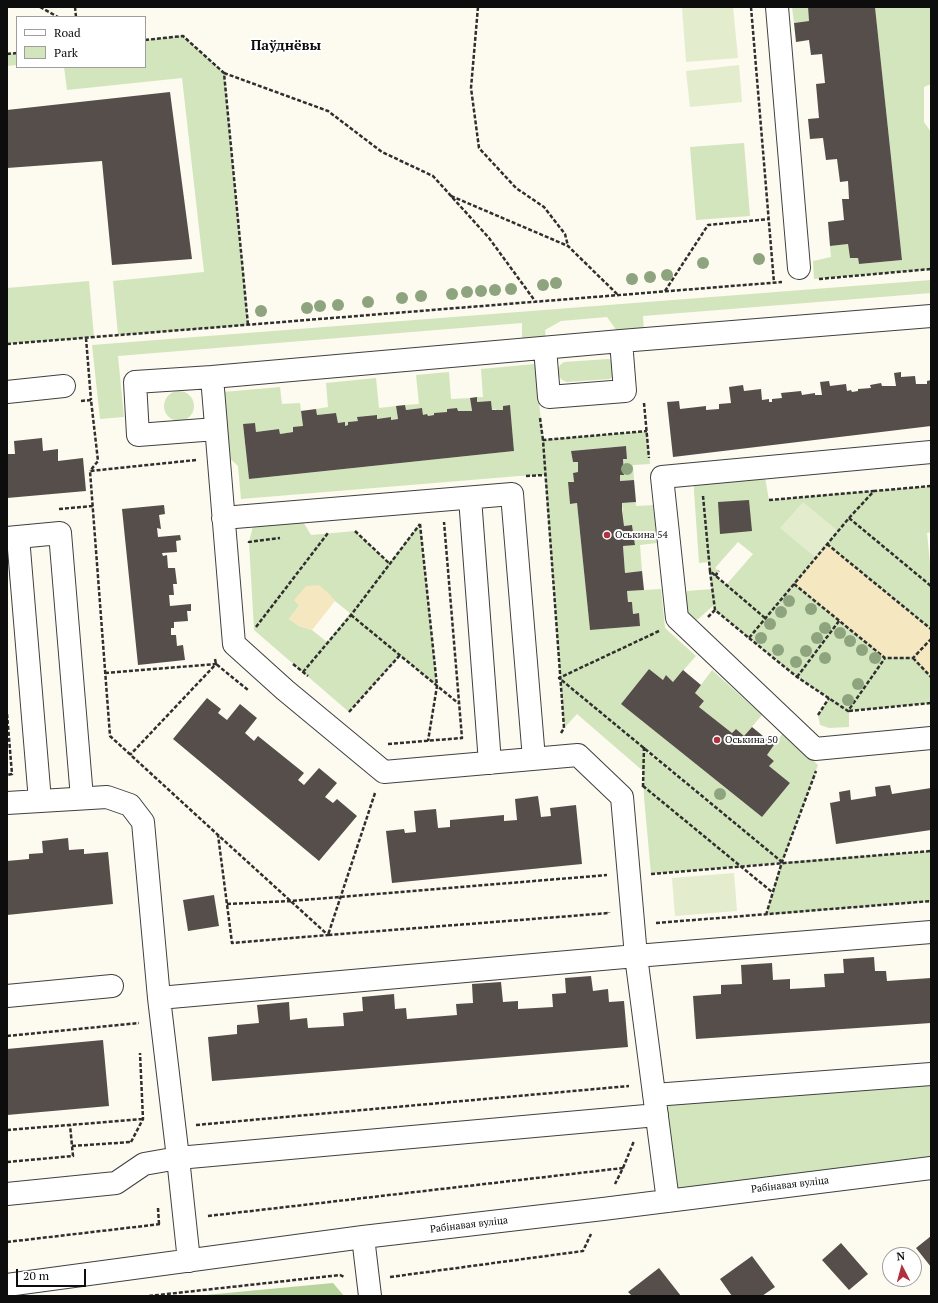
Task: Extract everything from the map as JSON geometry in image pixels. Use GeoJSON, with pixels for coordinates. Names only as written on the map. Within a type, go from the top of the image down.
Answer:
{"type":"FeatureCollection","features":[{"type":"Feature","properties":{"kind":"street"},"geometry":{"type":"LineString","coordinates":[[777,7],[801,276]]}},
{"type":"Feature","properties":{"kind":"street"},"geometry":{"type":"LineString","coordinates":[[216,429],[138,435],[135,382],[212,377],[621,341],[931,316]]}},
{"type":"Feature","properties":{"kind":"street"},"geometry":{"type":"LineString","coordinates":[[545,348],[549,397],[587,394],[625,390],[621,341]]}},
{"type":"Feature","properties":{"kind":"street"},"geometry":{"type":"LineString","coordinates":[[212,377],[234,644],[285,690],[384,772],[578,755],[622,797],[636,956],[668,1200]]}},
{"type":"Feature","properties":{"kind":"street"},"geometry":{"type":"LineString","coordinates":[[7,392],[70,394]]}},
{"type":"Feature","properties":{"kind":"street"},"geometry":{"type":"LineString","coordinates":[[931,452],[662,476],[677,618],[815,749],[931,738]]}},
{"type":"Feature","properties":{"kind":"street"},"geometry":{"type":"LineString","coordinates":[[223,518],[512,494],[534,759]]}},
{"type":"Feature","properties":{"kind":"street"},"geometry":{"type":"LineString","coordinates":[[470,498],[490,763]]}},
{"type":"Feature","properties":{"kind":"street"},"geometry":{"type":"LineString","coordinates":[[40,801],[12,537],[60,533],[82,798]]}},
{"type":"Feature","properties":{"kind":"street"},"geometry":{"type":"LineString","coordinates":[[7,803],[107,797],[130,805],[143,822],[159,998],[189,1261]]}},
{"type":"Feature","properties":{"kind":"street"},"geometry":{"type":"LineString","coordinates":[[159,998],[636,956],[931,932]]}},
{"type":"Feature","properties":{"kind":"street"},"geometry":{"type":"LineString","coordinates":[[7,996],[112,986]]}},
{"type":"Feature","properties":{"kind":"street"},"geometry":{"type":"LineString","coordinates":[[7,1194],[116,1183],[144,1164],[178,1158],[931,1074]]}},
{"type":"Feature","properties":{"kind":"street","name":"Рабінавая вуліца"},"geometry":{"type":"LineString","coordinates":[[7,1285],[363,1237],[931,1168]]}},
{"type":"Feature","properties":{"kind":"street"},"geometry":{"type":"LineString","coordinates":[[363,1237],[370,1296]]}},
{"type":"Feature","properties":{"kind":"path"},"geometry":{"type":"LineString","coordinates":[[40,7],[56,16]]}},
{"type":"Feature","properties":{"kind":"path"},"geometry":{"type":"LineString","coordinates":[[478,7],[471,88],[479,148],[516,188],[544,207],[565,234],[568,246]]}},
{"type":"Feature","properties":{"kind":"path"},"geometry":{"type":"LineString","coordinates":[[751,7],[774,283]]}},
{"type":"Feature","properties":{"kind":"path"},"geometry":{"type":"LineString","coordinates":[[146,40],[183,36],[224,73],[328,111],[382,152],[433,176],[489,238],[535,302]]}},
{"type":"Feature","properties":{"kind":"path"},"geometry":{"type":"LineString","coordinates":[[224,73],[248,325]]}},
{"type":"Feature","properties":{"kind":"path"},"geometry":{"type":"LineString","coordinates":[[451,196],[568,246],[618,295]]}},
{"type":"Feature","properties":{"kind":"path"},"geometry":{"type":"LineString","coordinates":[[665,291],[708,225],[769,219]]}},
{"type":"Feature","properties":{"kind":"path"},"geometry":{"type":"LineString","coordinates":[[7,344],[774,283],[801,276],[931,269]]}},
{"type":"Feature","properties":{"kind":"path"},"geometry":{"type":"LineString","coordinates":[[86,338],[98,461],[90,471]]}},
{"type":"Feature","properties":{"kind":"path"},"geometry":{"type":"LineString","coordinates":[[70,394],[91,400]]}},
{"type":"Feature","properties":{"kind":"path"},"geometry":{"type":"LineString","coordinates":[[644,401],[650,464]]}},
{"type":"Feature","properties":{"kind":"path"},"geometry":{"type":"LineString","coordinates":[[540,417],[543,440]]}},
{"type":"Feature","properties":{"kind":"path"},"geometry":{"type":"LineString","coordinates":[[520,476],[545,475]]}},
{"type":"Feature","properties":{"kind":"path"},"geometry":{"type":"LineString","coordinates":[[769,500],[931,486]]}},
{"type":"Feature","properties":{"kind":"path"},"geometry":{"type":"LineString","coordinates":[[748,638],[849,518],[874,491]]}},
{"type":"Feature","properties":{"kind":"path"},"geometry":{"type":"LineString","coordinates":[[703,495],[715,610],[797,677],[848,711],[931,703]]}},
{"type":"Feature","properties":{"kind":"path"},"geometry":{"type":"LineString","coordinates":[[849,518],[931,586]]}},
{"type":"Feature","properties":{"kind":"path"},"geometry":{"type":"LineString","coordinates":[[386,744],[462,738],[444,522]]}},
{"type":"Feature","properties":{"kind":"path"},"geometry":{"type":"LineString","coordinates":[[413,524],[420,524]]}},
{"type":"Feature","properties":{"kind":"path"},"geometry":{"type":"LineString","coordinates":[[420,524],[437,686],[428,741]]}},
{"type":"Feature","properties":{"kind":"path"},"geometry":{"type":"LineString","coordinates":[[303,672],[351,614],[420,524]]}},
{"type":"Feature","properties":{"kind":"path"},"geometry":{"type":"LineString","coordinates":[[348,531],[362,530]]}},
{"type":"Feature","properties":{"kind":"path"},"geometry":{"type":"LineString","coordinates":[[355,531],[390,564]]}},
{"type":"Feature","properties":{"kind":"path"},"geometry":{"type":"LineString","coordinates":[[253,622],[254,630],[328,533]]}},
{"type":"Feature","properties":{"kind":"path"},"geometry":{"type":"LineString","coordinates":[[322,534],[334,533]]}},
{"type":"Feature","properties":{"kind":"path"},"geometry":{"type":"LineString","coordinates":[[250,550],[249,542],[280,538]]}},
{"type":"Feature","properties":{"kind":"path"},"geometry":{"type":"LineString","coordinates":[[827,544],[931,629]]}},
{"type":"Feature","properties":{"kind":"path"},"geometry":{"type":"LineString","coordinates":[[710,571],[765,618]]}},
{"type":"Feature","properties":{"kind":"path"},"geometry":{"type":"LineString","coordinates":[[715,576],[719,571]]}},
{"type":"Feature","properties":{"kind":"path"},"geometry":{"type":"LineString","coordinates":[[794,584],[885,658],[913,658],[931,639]]}},
{"type":"Feature","properties":{"kind":"path"},"geometry":{"type":"LineString","coordinates":[[351,614],[458,703]]}},
{"type":"Feature","properties":{"kind":"path"},"geometry":{"type":"LineString","coordinates":[[797,677],[840,621]]}},
{"type":"Feature","properties":{"kind":"path"},"geometry":{"type":"LineString","coordinates":[[665,628],[560,678],[782,862]]}},
{"type":"Feature","properties":{"kind":"path"},"geometry":{"type":"LineString","coordinates":[[349,712],[400,655]]}},
{"type":"Feature","properties":{"kind":"path"},"geometry":{"type":"LineString","coordinates":[[848,711],[885,658]]}},
{"type":"Feature","properties":{"kind":"path"},"geometry":{"type":"LineString","coordinates":[[913,658],[931,677]]}},
{"type":"Feature","properties":{"kind":"path"},"geometry":{"type":"LineString","coordinates":[[292,663],[309,677]]}},
{"type":"Feature","properties":{"kind":"path"},"geometry":{"type":"LineString","coordinates":[[105,673],[216,664],[130,755]]}},
{"type":"Feature","properties":{"kind":"path"},"geometry":{"type":"LineString","coordinates":[[818,715],[829,698]]}},
{"type":"Feature","properties":{"kind":"path"},"geometry":{"type":"LineString","coordinates":[[343,707],[354,717]]}},
{"type":"Feature","properties":{"kind":"path"},"geometry":{"type":"LineString","coordinates":[[7,714],[12,774],[7,775]]}},
{"type":"Feature","properties":{"kind":"path"},"geometry":{"type":"LineString","coordinates":[[644,748],[644,791]]}},
{"type":"Feature","properties":{"kind":"path"},"geometry":{"type":"LineString","coordinates":[[766,915],[782,862],[818,765]]}},
{"type":"Feature","properties":{"kind":"path"},"geometry":{"type":"LineString","coordinates":[[643,786],[772,892]]}},
{"type":"Feature","properties":{"kind":"path"},"geometry":{"type":"LineString","coordinates":[[375,793],[328,935],[609,913],[609,905]]}},
{"type":"Feature","properties":{"kind":"path"},"geometry":{"type":"LineString","coordinates":[[651,874],[742,867],[782,862],[931,851]]}},
{"type":"Feature","properties":{"kind":"path"},"geometry":{"type":"LineString","coordinates":[[650,866],[651,881]]}},
{"type":"Feature","properties":{"kind":"path"},"geometry":{"type":"LineString","coordinates":[[227,904],[341,897],[606,874],[607,882]]}},
{"type":"Feature","properties":{"kind":"path"},"geometry":{"type":"LineString","coordinates":[[652,924],[931,901]]}},
{"type":"Feature","properties":{"kind":"path"},"geometry":{"type":"LineString","coordinates":[[7,1036],[139,1022]]}},
{"type":"Feature","properties":{"kind":"path"},"geometry":{"type":"LineString","coordinates":[[190,1125],[630,1086]]}},
{"type":"Feature","properties":{"kind":"path"},"geometry":{"type":"LineString","coordinates":[[7,1130],[143,1119]]}},
{"type":"Feature","properties":{"kind":"path"},"geometry":{"type":"LineString","coordinates":[[7,1162],[73,1156],[70,1125]]}},
{"type":"Feature","properties":{"kind":"path"},"geometry":{"type":"LineString","coordinates":[[614,1186],[623,1168],[634,1139]]}},
{"type":"Feature","properties":{"kind":"path"},"geometry":{"type":"LineString","coordinates":[[7,1242],[175,1222],[195,1217],[623,1168]]}},
{"type":"Feature","properties":{"kind":"path"},"geometry":{"type":"LineString","coordinates":[[388,1277],[583,1251],[594,1228]]}},
{"type":"Feature","properties":{"kind":"path"},"geometry":{"type":"LineString","coordinates":[[149,1296],[340,1275],[346,1277]]}},
{"type":"Feature","properties":{"kind":"green space"},"geometry":{"type":"Polygon","coordinates":[[[682,7],[733,7],[738,58],[686,62],[682,7]]]}},
{"type":"Feature","properties":{"kind":"green space"},"geometry":{"type":"Polygon","coordinates":[[[792,7],[808,7],[809,21],[794,23],[792,7]]]}},
{"type":"Feature","properties":{"kind":"green space"},"geometry":{"type":"Polygon","coordinates":[[[875,7],[931,7],[931,84],[924,87],[924,122],[931,132],[931,269],[814,279],[813,261],[831,257],[830,246],[848,244],[850,258],[858,258],[859,264],[902,260],[875,7]]]}},
{"type":"Feature","properties":{"kind":"green space"},"geometry":{"type":"Polygon","coordinates":[[[183,36],[224,73],[248,325],[118,335],[113,281],[204,272],[182,78],[67,90],[64,68],[146,68],[146,40],[183,36]]]}},
{"type":"Feature","properties":{"kind":"green space"},"geometry":{"type":"Polygon","coordinates":[[[16,53],[16,65],[7,66],[7,54],[16,53]]]}},
{"type":"Feature","properties":{"kind":"green space"},"geometry":{"type":"Polygon","coordinates":[[[739,65],[742,102],[690,107],[686,71],[739,65]]]}},
{"type":"Feature","properties":{"kind":"green space"},"geometry":{"type":"Polygon","coordinates":[[[744,143],[750,216],[696,220],[690,147],[744,143]]]}},
{"type":"Feature","properties":{"kind":"green space"},"geometry":{"type":"Polygon","coordinates":[[[931,280],[931,293],[643,316],[644,333],[619,334],[607,317],[561,321],[545,330],[546,339],[522,339],[522,323],[118,356],[124,417],[100,419],[92,345],[931,280]]]}},
{"type":"Feature","properties":{"kind":"green space"},"geometry":{"type":"Polygon","coordinates":[[[89,281],[94,337],[7,344],[7,288],[89,281]]]}},
{"type":"Feature","properties":{"kind":"green space"},"geometry":{"type":"Polygon","coordinates":[[[612,360],[613,376],[610,379],[567,382],[558,376],[560,365],[564,362],[612,360]]]}},
{"type":"Feature","properties":{"kind":"green space"},"geometry":{"type":"Polygon","coordinates":[[[535,364],[543,440],[647,431],[650,464],[633,465],[634,480],[620,481],[620,475],[624,475],[623,459],[627,459],[626,446],[571,451],[573,462],[578,462],[578,472],[573,473],[574,482],[568,483],[570,504],[577,503],[590,630],[640,626],[638,613],[633,614],[632,602],[628,602],[627,591],[661,589],[665,628],[696,656],[673,682],[666,675],[663,680],[649,669],[621,704],[762,817],[790,783],[769,766],[774,761],[767,755],[783,733],[818,765],[782,862],[651,874],[643,771],[577,714],[564,728],[545,475],[241,499],[238,466],[227,456],[223,392],[280,387],[282,404],[300,403],[303,426],[293,432],[280,434],[279,429],[256,432],[255,423],[243,425],[249,479],[514,451],[510,405],[503,406],[503,410],[492,410],[491,401],[477,402],[477,397],[483,397],[481,369],[535,364]],[[644,748],[644,750],[729,818],[644,748]]]}},
{"type":"Feature","properties":{"kind":"green space"},"geometry":{"type":"Polygon","coordinates":[[[449,372],[451,399],[470,398],[472,411],[458,411],[457,408],[447,409],[447,412],[428,416],[423,415],[422,408],[406,410],[405,405],[419,404],[416,375],[449,372]]]}},
{"type":"Feature","properties":{"kind":"green space"},"geometry":{"type":"Polygon","coordinates":[[[376,378],[379,408],[396,406],[398,419],[391,420],[390,417],[377,419],[377,415],[358,417],[358,421],[348,422],[348,425],[345,426],[338,423],[336,413],[317,415],[316,409],[328,407],[326,383],[376,378]]]}},
{"type":"Feature","properties":{"kind":"green space"},"geometry":{"type":"Polygon","coordinates":[[[179,391],[185,392],[193,400],[193,412],[185,420],[179,421],[173,420],[165,412],[164,406],[165,400],[173,392],[179,391]]]}},
{"type":"Feature","properties":{"kind":"green space"},"geometry":{"type":"Polygon","coordinates":[[[765,477],[769,500],[931,486],[931,532],[927,533],[931,563],[931,639],[929,675],[931,672],[931,703],[849,711],[849,727],[829,728],[820,725],[818,715],[829,698],[797,677],[715,610],[714,605],[697,620],[685,611],[684,602],[687,591],[712,589],[709,562],[699,563],[694,481],[765,477]],[[738,542],[715,568],[719,571],[715,576],[726,585],[753,554],[738,542]]]}},
{"type":"Feature","properties":{"kind":"green space"},"geometry":{"type":"Polygon","coordinates":[[[636,502],[636,506],[653,505],[657,543],[640,545],[642,571],[625,573],[623,546],[635,544],[632,525],[624,526],[622,503],[636,502]]]}},
{"type":"Feature","properties":{"kind":"green space"},"geometry":{"type":"Polygon","coordinates":[[[803,502],[838,531],[816,558],[780,528],[803,502]]]}},
{"type":"Feature","properties":{"kind":"green space"},"geometry":{"type":"Polygon","coordinates":[[[302,520],[311,535],[355,531],[389,563],[420,524],[437,686],[400,655],[349,712],[254,630],[249,542],[253,526],[302,520]],[[327,592],[299,606],[289,619],[299,626],[312,630],[327,642],[350,613],[335,601],[327,592]]]}},
{"type":"Feature","properties":{"kind":"green space"},"geometry":{"type":"Polygon","coordinates":[[[712,670],[762,715],[744,736],[736,729],[732,733],[699,707],[704,701],[695,693],[712,670]]]}},
{"type":"Feature","properties":{"kind":"green space"},"geometry":{"type":"Polygon","coordinates":[[[931,851],[931,901],[766,915],[782,862],[931,851]]]}},
{"type":"Feature","properties":{"kind":"green space"},"geometry":{"type":"Polygon","coordinates":[[[734,873],[737,911],[675,916],[672,878],[734,873]]]}},
{"type":"Feature","properties":{"kind":"green space"},"geometry":{"type":"Polygon","coordinates":[[[931,1074],[931,1168],[668,1201],[654,1095],[931,1074]]]}},
{"type":"Feature","properties":{"kind":"green space"},"geometry":{"type":"Polygon","coordinates":[[[333,1283],[344,1296],[195,1296],[333,1283]]]}},
{"type":"Feature","properties":{"kind":"sand"},"geometry":{"type":"Polygon","coordinates":[[[827,544],[931,629],[931,672],[929,675],[913,658],[885,658],[794,584],[827,544]]]}},
{"type":"Feature","properties":{"kind":"sand"},"geometry":{"type":"Polygon","coordinates":[[[319,585],[335,601],[312,630],[299,626],[289,619],[299,606],[294,600],[306,586],[319,585]]]}},
{"type":"Feature","properties":{"kind":"building"},"geometry":{"type":"Polygon","coordinates":[[[808,7],[875,7],[902,260],[859,264],[858,258],[850,258],[848,244],[830,246],[828,222],[844,220],[842,199],[849,199],[848,181],[840,182],[837,159],[826,160],[823,138],[810,139],[808,119],[819,118],[816,84],[825,83],[822,54],[811,55],[809,40],[796,42],[794,23],[809,21],[808,7]]]}},
{"type":"Feature","properties":{"kind":"building"},"geometry":{"type":"Polygon","coordinates":[[[170,92],[192,259],[112,265],[102,161],[7,168],[7,110],[170,92]]]}},
{"type":"Feature","properties":{"kind":"building"},"geometry":{"type":"Polygon","coordinates":[[[901,372],[901,377],[915,376],[916,384],[927,384],[927,381],[931,380],[931,426],[673,457],[667,402],[679,401],[680,409],[706,406],[706,410],[719,409],[719,404],[731,403],[729,387],[743,385],[744,391],[761,389],[762,400],[769,399],[769,402],[772,402],[772,399],[782,398],[781,393],[801,391],[802,395],[815,393],[815,395],[822,395],[820,382],[829,381],[830,386],[846,384],[847,391],[851,390],[852,392],[858,391],[858,389],[871,388],[870,385],[881,383],[882,386],[896,386],[894,373],[901,372]]]}},
{"type":"Feature","properties":{"kind":"building"},"geometry":{"type":"Polygon","coordinates":[[[477,397],[477,402],[491,401],[492,410],[503,410],[503,406],[510,405],[514,451],[249,479],[243,424],[255,423],[256,432],[279,429],[280,434],[293,432],[293,427],[303,426],[301,411],[316,409],[317,415],[336,413],[338,423],[345,422],[345,426],[348,425],[348,422],[358,421],[357,417],[377,415],[377,419],[391,417],[391,420],[398,419],[396,406],[405,405],[406,410],[422,408],[423,415],[427,414],[428,416],[434,415],[434,413],[447,412],[447,409],[457,408],[458,411],[472,411],[470,398],[477,397]]]}},
{"type":"Feature","properties":{"kind":"building"},"geometry":{"type":"Polygon","coordinates":[[[42,438],[43,451],[58,449],[58,461],[83,458],[86,491],[7,498],[7,454],[15,454],[14,441],[42,438]]]}},
{"type":"Feature","properties":{"kind":"building","name":"Оськина 54"},"geometry":{"type":"Polygon","coordinates":[[[626,446],[627,459],[623,459],[624,475],[620,475],[620,481],[634,480],[636,502],[622,503],[624,526],[632,525],[635,545],[623,546],[625,573],[642,571],[644,590],[627,591],[628,602],[632,602],[633,614],[639,613],[640,626],[590,630],[577,503],[570,504],[568,482],[574,482],[573,473],[578,472],[578,462],[573,462],[571,451],[626,446]]]}},
{"type":"Feature","properties":{"kind":"building"},"geometry":{"type":"Polygon","coordinates":[[[749,500],[752,531],[720,534],[718,502],[749,500]]]}},
{"type":"Feature","properties":{"kind":"building"},"geometry":{"type":"Polygon","coordinates":[[[164,505],[165,514],[159,515],[161,529],[157,528],[158,537],[180,535],[181,540],[176,541],[177,552],[162,553],[163,556],[167,555],[168,568],[175,568],[177,584],[173,584],[174,595],[169,595],[170,606],[191,604],[191,611],[187,611],[188,621],[174,622],[174,628],[171,628],[171,635],[176,635],[177,646],[183,645],[185,660],[138,665],[122,509],[164,505]]]}},
{"type":"Feature","properties":{"kind":"building","name":"Оськина 50"},"geometry":{"type":"Polygon","coordinates":[[[649,669],[663,680],[666,675],[673,682],[683,670],[701,685],[695,693],[704,701],[699,707],[732,733],[736,729],[744,736],[752,727],[774,745],[767,755],[774,761],[769,766],[790,783],[762,817],[621,704],[649,669]]]}},
{"type":"Feature","properties":{"kind":"building"},"geometry":{"type":"Polygon","coordinates":[[[207,698],[221,709],[218,713],[227,720],[240,704],[257,718],[245,733],[254,741],[258,736],[304,773],[298,780],[304,785],[319,768],[337,783],[325,797],[333,803],[337,799],[357,816],[319,861],[173,739],[207,698]]]}},
{"type":"Feature","properties":{"kind":"building"},"geometry":{"type":"Polygon","coordinates":[[[890,785],[892,794],[931,788],[931,830],[836,844],[830,803],[840,801],[839,792],[850,790],[851,800],[876,796],[875,787],[890,785]]]}},
{"type":"Feature","properties":{"kind":"building"},"geometry":{"type":"Polygon","coordinates":[[[538,796],[541,817],[551,816],[550,808],[576,805],[582,864],[392,883],[386,831],[404,829],[405,833],[416,832],[414,811],[436,809],[438,828],[450,827],[450,820],[504,815],[504,821],[517,820],[515,799],[538,796]]]}},
{"type":"Feature","properties":{"kind":"building"},"geometry":{"type":"Polygon","coordinates":[[[68,838],[69,850],[84,849],[84,854],[108,852],[113,904],[7,915],[7,861],[29,859],[29,854],[43,853],[42,841],[68,838]]]}},
{"type":"Feature","properties":{"kind":"building"},"geometry":{"type":"Polygon","coordinates":[[[214,895],[219,926],[188,931],[183,900],[214,895]]]}},
{"type":"Feature","properties":{"kind":"building"},"geometry":{"type":"Polygon","coordinates":[[[874,957],[875,971],[886,971],[887,981],[931,978],[931,1023],[696,1039],[693,996],[721,994],[721,985],[742,984],[741,965],[772,963],[773,980],[790,979],[790,989],[825,987],[824,974],[844,973],[843,959],[874,957]]]}},
{"type":"Feature","properties":{"kind":"building"},"geometry":{"type":"Polygon","coordinates":[[[591,976],[593,991],[608,989],[609,1002],[624,1001],[628,1047],[212,1081],[208,1037],[237,1034],[237,1025],[259,1023],[257,1005],[289,1002],[290,1020],[307,1018],[308,1028],[344,1026],[343,1013],[363,1011],[362,997],[394,994],[395,1009],[406,1008],[407,1019],[457,1015],[456,1004],[473,1003],[472,984],[501,982],[503,1002],[518,1001],[518,1009],[553,1007],[552,994],[566,993],[565,978],[591,976]]]}},
{"type":"Feature","properties":{"kind":"building"},"geometry":{"type":"Polygon","coordinates":[[[103,1040],[109,1106],[7,1115],[7,1049],[103,1040]]]}},
{"type":"Feature","properties":{"kind":"building"},"geometry":{"type":"Polygon","coordinates":[[[931,1236],[931,1267],[922,1256],[922,1247],[917,1247],[931,1236]]]}},
{"type":"Feature","properties":{"kind":"building"},"geometry":{"type":"Polygon","coordinates":[[[841,1243],[868,1274],[849,1290],[822,1260],[841,1243]]]}},
{"type":"Feature","properties":{"kind":"building"},"geometry":{"type":"Polygon","coordinates":[[[752,1256],[775,1287],[762,1296],[732,1296],[720,1279],[752,1256]]]}},
{"type":"Feature","properties":{"kind":"building"},"geometry":{"type":"Polygon","coordinates":[[[659,1268],[681,1296],[632,1296],[628,1292],[659,1268]]]}},
{"type":"Feature","properties":{"kind":"place","name":"Оськина 54"},"geometry":{"type":"Point","coordinates":[607,535]}},
{"type":"Feature","properties":{"kind":"place","name":"Оськина 50"},"geometry":{"type":"Point","coordinates":[717,740]}},
{"type":"Feature","properties":{"kind":"district","name":"Паўднёвы"},"geometry":{"type":"Point","coordinates":[286,46]}}]}
